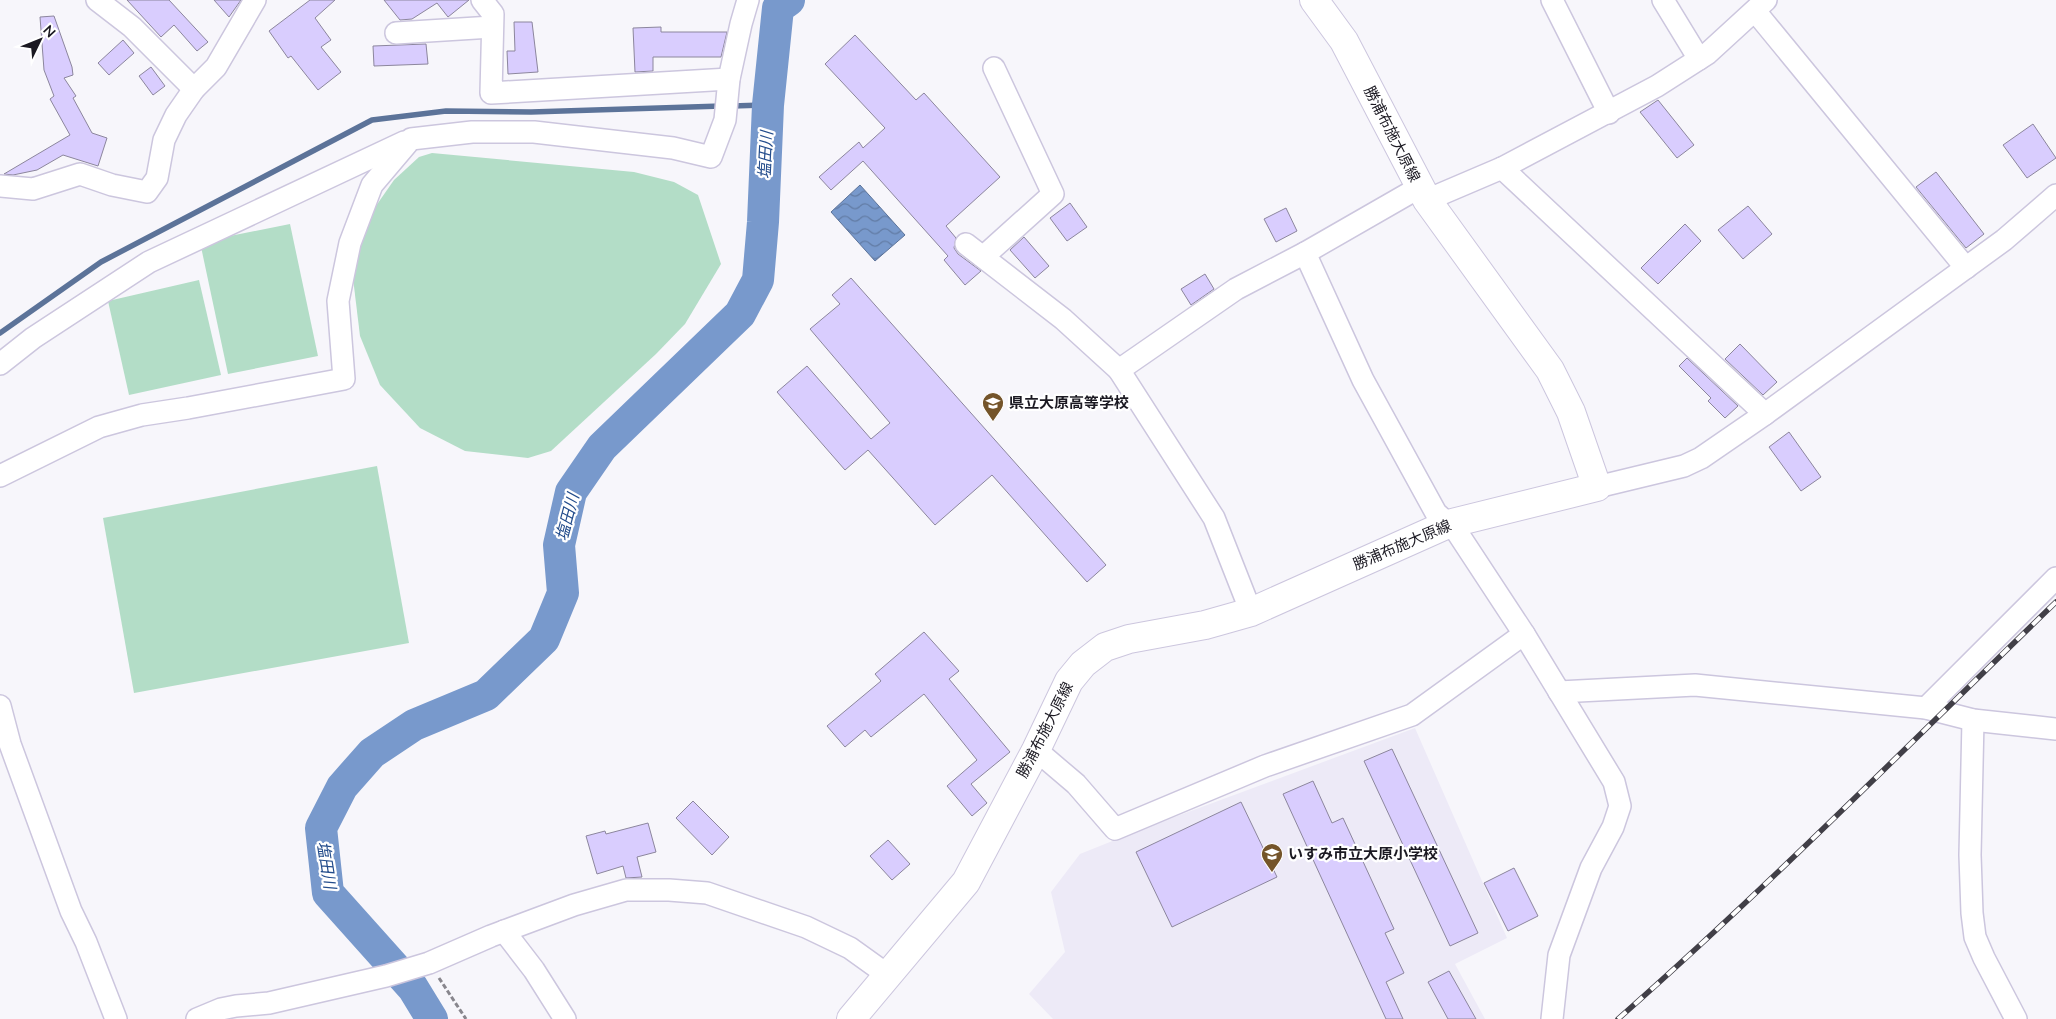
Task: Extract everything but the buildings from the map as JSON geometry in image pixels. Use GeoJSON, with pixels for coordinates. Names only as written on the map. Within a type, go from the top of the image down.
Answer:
{"type":"FeatureCollection","features":[{"type":"Feature","properties":{"kind":"main road","name":"勝浦布施大原線"},"geometry":{"type":"LineString","coordinates":[[861,1014],[889,976],[966,882],[1036,750],[1070,680],[1083,664],[1105,647],[1129,638],[1205,625],[1251,612],[1448,524],[1598,487],[1571,412],[1550,370],[1423,194],[1344,41],[1314,0]]}},
{"type":"Feature","properties":{"kind":"street"},"geometry":{"type":"LineString","coordinates":[[97,0],[132,27],[194,89]]}},
{"type":"Feature","properties":{"kind":"street"},"geometry":{"type":"LineString","coordinates":[[0,186],[33,189],[80,174],[112,185],[147,192],[157,178],[164,140],[172,123],[194,89],[216,67],[254,0]]}},
{"type":"Feature","properties":{"kind":"street"},"geometry":{"type":"LineString","coordinates":[[482,0],[493,14],[491,93],[728,97]]}},
{"type":"Feature","properties":{"kind":"street"},"geometry":{"type":"LineString","coordinates":[[0,364],[33,338],[149,262],[410,139],[472,132],[534,132],[673,148],[711,157],[728,97],[741,24],[748,0]]}},
{"type":"Feature","properties":{"kind":"street"},"geometry":{"type":"LineString","coordinates":[[1552,0],[1609,113]]}},
{"type":"Feature","properties":{"kind":"street"},"geometry":{"type":"LineString","coordinates":[[1662,0],[1698,59]]}},
{"type":"Feature","properties":{"kind":"street"},"geometry":{"type":"LineString","coordinates":[[1119,370],[1236,289],[1304,253],[1423,194],[1502,168],[1609,113],[1707,54],[1760,6],[1966,268]]}},
{"type":"Feature","properties":{"kind":"street"},"geometry":{"type":"LineString","coordinates":[[396,33],[492,27]]}},
{"type":"Feature","properties":{"kind":"street"},"geometry":{"type":"LineString","coordinates":[[994,68],[1053,194],[975,251],[1063,318],[1119,370],[1214,518],[1251,612]]}},
{"type":"Feature","properties":{"kind":"street"},"geometry":{"type":"LineString","coordinates":[[0,476],[100,427],[142,415],[344,379],[338,301],[350,243],[372,185],[410,139]]}},
{"type":"Feature","properties":{"kind":"street"},"geometry":{"type":"LineString","coordinates":[[1502,168],[1765,414]]}},
{"type":"Feature","properties":{"kind":"street"},"geometry":{"type":"LineString","coordinates":[[1598,487],[1684,466],[1701,458],[1765,414],[2004,240],[2056,194]]}},
{"type":"Feature","properties":{"kind":"street"},"geometry":{"type":"LineString","coordinates":[[1304,253],[1363,380],[1436,513],[1456,532],[1524,634],[1614,782],[1620,806],[1613,827],[1591,868],[1559,955],[1552,1019]]}},
{"type":"Feature","properties":{"kind":"street"},"geometry":{"type":"LineString","coordinates":[[1926,708],[2056,578]]}},
{"type":"Feature","properties":{"kind":"street"},"geometry":{"type":"LineString","coordinates":[[1036,750],[1076,784],[1115,829],[1265,766],[1412,716],[1524,634]]}},
{"type":"Feature","properties":{"kind":"street"},"geometry":{"type":"LineString","coordinates":[[1559,692],[1694,685],[1926,708],[1973,720],[2056,729]]}},
{"type":"Feature","properties":{"kind":"street"},"geometry":{"type":"LineString","coordinates":[[0,706],[10,744],[71,911],[116,1019]]}},
{"type":"Feature","properties":{"kind":"street"},"geometry":{"type":"LineString","coordinates":[[1973,720],[1970,855],[1972,913],[1975,937],[2016,1019]]}},
{"type":"Feature","properties":{"kind":"street"},"geometry":{"type":"LineString","coordinates":[[198,1019],[221,1009],[269,1003],[386,976],[429,963],[504,931],[574,905],[626,890],[669,890],[707,893],[806,927],[850,948],[889,976]]}},
{"type":"Feature","properties":{"kind":"street"},"geometry":{"type":"LineString","coordinates":[[504,931],[534,970],[565,1019]]}},
{"type":"Feature","properties":{"kind":"path"},"geometry":{"type":"LineString","coordinates":[[429,963],[466,1019]]}},
{"type":"Feature","properties":{"kind":"shaded area","name":"いすみ市立大原小学校"},"geometry":{"type":"Polygon","coordinates":[[[1415,728],[1507,938],[1455,964],[1485,1019],[1053,1019],[1029,994],[1065,952],[1051,892],[1080,854],[1415,728]]]}},
{"type":"Feature","properties":{"kind":"green space"},"geometry":{"type":"Polygon","coordinates":[[[432,153],[634,172],[674,182],[698,195],[721,264],[685,324],[656,354],[551,451],[528,458],[465,451],[420,428],[380,385],[360,336],[352,270],[371,213],[394,180],[419,157],[432,153]]]}},
{"type":"Feature","properties":{"kind":"green space"},"geometry":{"type":"Polygon","coordinates":[[[290,224],[318,356],[228,374],[200,242],[290,224]]]}},
{"type":"Feature","properties":{"kind":"green space"},"geometry":{"type":"Polygon","coordinates":[[[199,280],[221,375],[129,395],[108,301],[199,280]]]}},
{"type":"Feature","properties":{"kind":"green space"},"geometry":{"type":"Polygon","coordinates":[[[377,466],[409,643],[134,693],[103,518],[377,466]]]}},
{"type":"Feature","properties":{"kind":"water"},"geometry":{"type":"Polygon","coordinates":[[[860,185],[905,235],[875,261],[831,212],[860,185]]]}},
{"type":"Feature","properties":{"kind":"waterway","name":"塩田川"},"geometry":{"type":"LineString","coordinates":[[432,1019],[413,988],[328,893],[321,828],[342,787],[372,753],[414,725],[486,695],[544,639],[563,593],[559,545],[571,492],[602,447],[740,314],[758,280],[763,222],[768,105],[778,8],[789,0]]}},
{"type":"Feature","properties":{"kind":"waterway"},"geometry":{"type":"LineString","coordinates":[[732,106],[768,105]]}},
{"type":"Feature","properties":{"kind":"waterway"},"geometry":{"type":"LineString","coordinates":[[0,333],[101,262],[372,120],[446,111],[531,112],[722,106]]}},
{"type":"Feature","properties":{"kind":"railway"},"geometry":{"type":"LineString","coordinates":[[1618,1019],[1785,866],[2056,602]]}},
{"type":"Feature","properties":{"kind":"place","name":"県立大原高等学校"},"geometry":{"type":"Point","coordinates":[993,422]}},
{"type":"Feature","properties":{"kind":"place","name":"いすみ市立大原小学校"},"geometry":{"type":"Point","coordinates":[1272,873]}}]}
